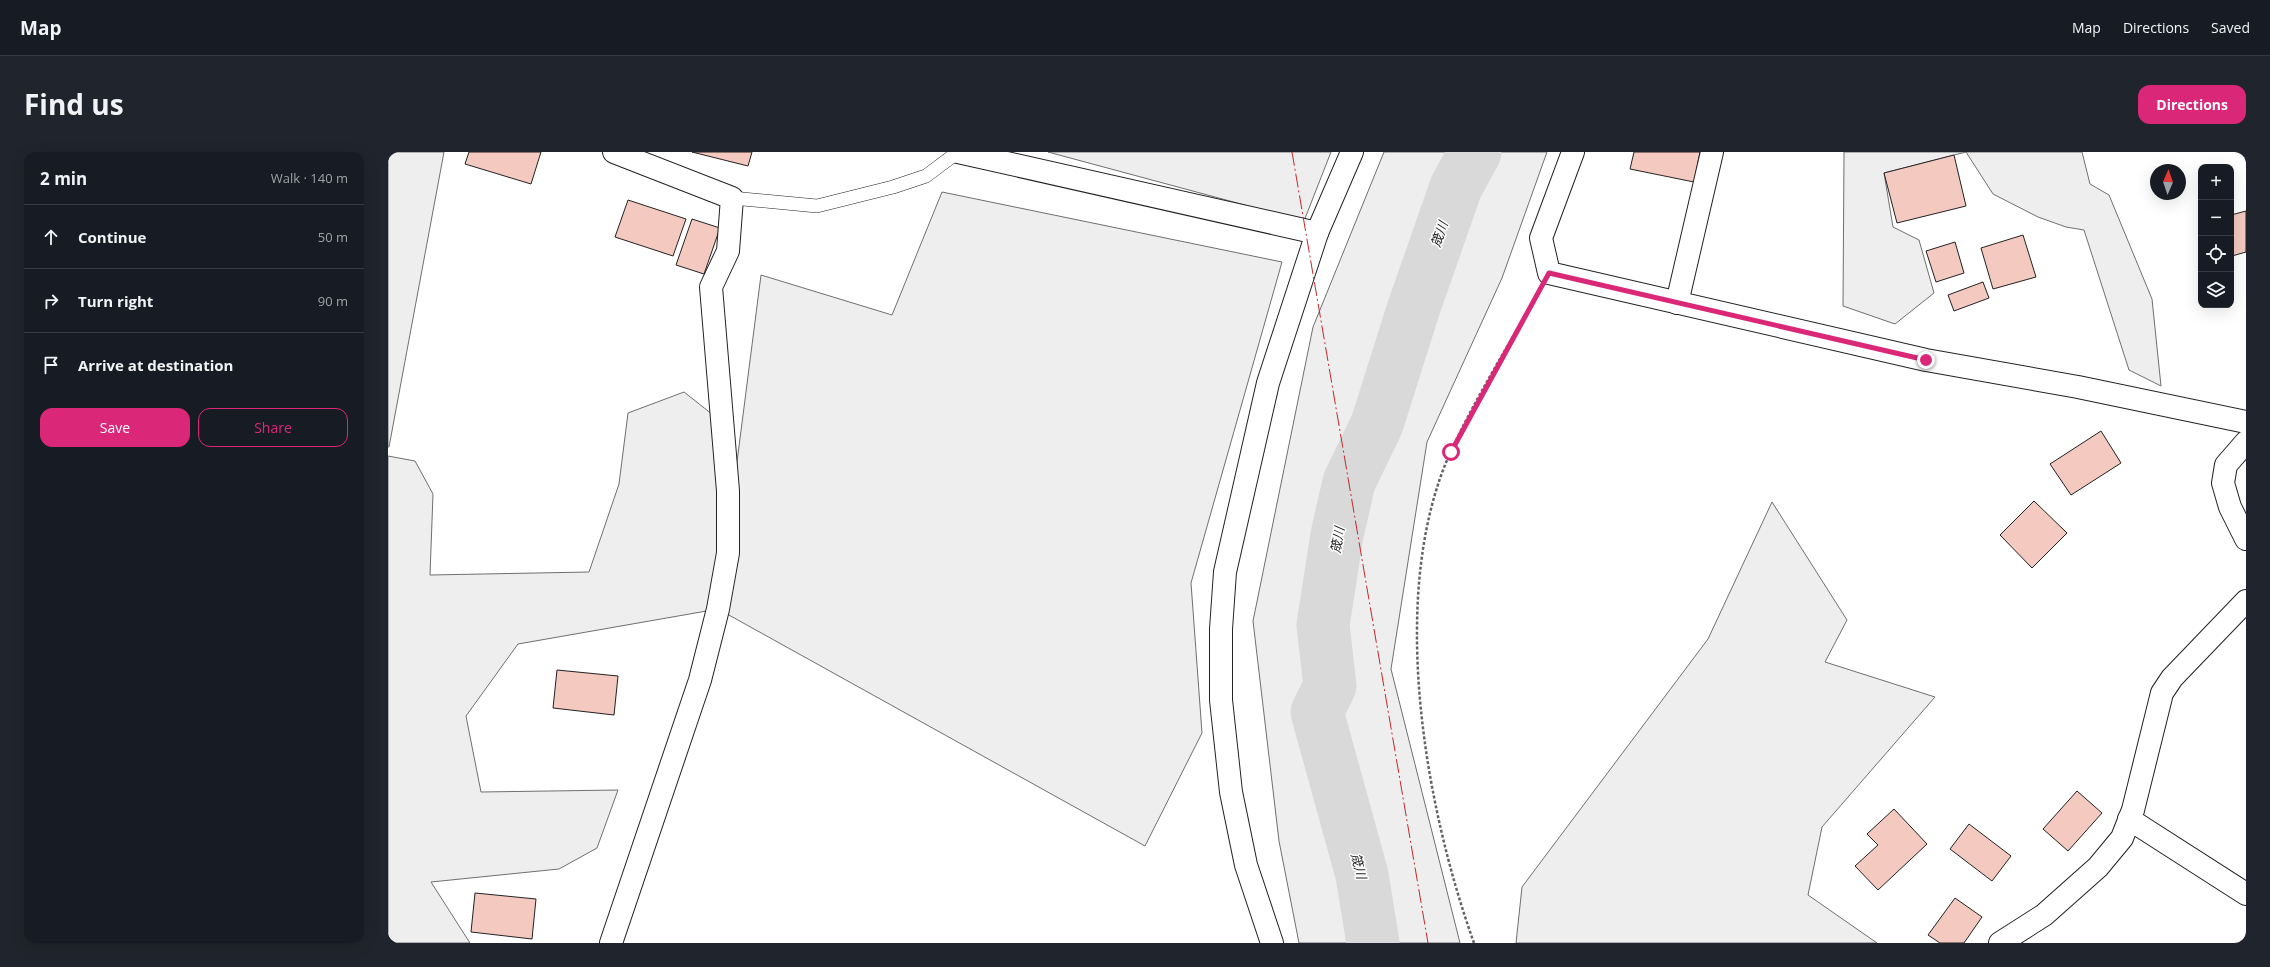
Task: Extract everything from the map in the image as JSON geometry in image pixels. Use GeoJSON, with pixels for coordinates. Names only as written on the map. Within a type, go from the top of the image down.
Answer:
{"type":"FeatureCollection","features":[{"type":"Feature","properties":{"kind":"street"},"geometry":{"type":"LineString","coordinates":[[611,943],[700,680],[718,609],[728,553],[728,491],[711,287],[728,251],[732,198],[614,152]]}},
{"type":"Feature","properties":{"kind":"street"},"geometry":{"type":"LineString","coordinates":[[958,152],[1317,233]]}},
{"type":"Feature","properties":{"kind":"street"},"geometry":{"type":"LineString","coordinates":[[1272,943],[1246,865],[1231,792],[1221,700],[1221,629],[1225,572],[1266,390],[1289,313],[1317,233],[1352,152]]}},
{"type":"Feature","properties":{"kind":"street"},"geometry":{"type":"LineString","coordinates":[[1573,152],[1541,238],[1549,273],[1926,360],[2078,387],[2246,422]]}},
{"type":"Feature","properties":{"kind":"street"},"geometry":{"type":"LineString","coordinates":[[1677,303],[1712,152]]}},
{"type":"Feature","properties":{"kind":"street"},"geometry":{"type":"LineString","coordinates":[[2246,442],[2226,465],[2223,483],[2230,507],[2246,539]]}},
{"type":"Feature","properties":{"kind":"street"},"geometry":{"type":"LineString","coordinates":[[2000,943],[2044,915],[2098,867],[2122,838],[2130,819],[2162,693],[2172,678],[2246,601]]}},
{"type":"Feature","properties":{"kind":"street"},"geometry":{"type":"LineString","coordinates":[[2130,819],[2246,894]]}},
{"type":"Feature","properties":{"kind":"lane"},"geometry":{"type":"LineString","coordinates":[[732,198],[817,206],[893,187],[926,176],[958,152]]}},
{"type":"Feature","properties":{"kind":"path"},"geometry":{"type":"LineString","coordinates":[[1474,943],[1462,908],[1438,819],[1425,742],[1419,673],[1419,588],[1429,514],[1451,452],[1549,273]]}},
{"type":"Feature","properties":{"kind":"shaded area"},"geometry":{"type":"Polygon","coordinates":[[[388,152],[444,152],[389,447],[388,447],[388,152]]]}},
{"type":"Feature","properties":{"kind":"shaded area"},"geometry":{"type":"Polygon","coordinates":[[[1048,152],[1331,152],[1304,221],[1048,152]]]}},
{"type":"Feature","properties":{"kind":"shaded area"},"geometry":{"type":"Polygon","coordinates":[[[1384,152],[1547,152],[1502,278],[1427,442],[1391,669],[1460,943],[1299,943],[1279,841],[1253,621],[1313,327],[1384,152]]]}},
{"type":"Feature","properties":{"kind":"shaded area"},"geometry":{"type":"Polygon","coordinates":[[[1844,152],[1966,152],[1884,173],[1893,227],[1919,240],[1934,293],[1895,324],[1843,306],[1844,152]]]}},
{"type":"Feature","properties":{"kind":"shaded area"},"geometry":{"type":"Polygon","coordinates":[[[1966,152],[2082,152],[2090,184],[2109,195],[2152,299],[2161,386],[2129,370],[2084,230],[2066,227],[2038,217],[1993,194],[1966,152]]]}},
{"type":"Feature","properties":{"kind":"shaded area"},"geometry":{"type":"Polygon","coordinates":[[[942,192],[1282,262],[1191,583],[1202,733],[1145,846],[718,609],[518,644],[466,716],[481,792],[618,790],[597,848],[559,869],[431,882],[470,943],[388,943],[388,456],[415,461],[433,494],[430,575],[589,572],[619,484],[628,413],[684,392],[722,422],[728,532],[761,275],[892,315],[942,192]]]}},
{"type":"Feature","properties":{"kind":"shaded area"},"geometry":{"type":"Polygon","coordinates":[[[1772,502],[1847,620],[1825,662],[1935,697],[1822,827],[1808,895],[1877,943],[1516,943],[1522,887],[1708,639],[1772,502]]]}},
{"type":"Feature","properties":{"kind":"building"},"geometry":{"type":"Polygon","coordinates":[[[469,152],[541,152],[531,184],[465,164],[469,152]]]}},
{"type":"Feature","properties":{"kind":"building"},"geometry":{"type":"Polygon","coordinates":[[[692,152],[752,152],[748,166],[692,152]]]}},
{"type":"Feature","properties":{"kind":"building"},"geometry":{"type":"Polygon","coordinates":[[[1634,152],[1700,152],[1694,182],[1630,169],[1634,152]]]}},
{"type":"Feature","properties":{"kind":"building"},"geometry":{"type":"Polygon","coordinates":[[[1954,155],[1966,206],[1897,223],[1884,173],[1954,155]]]}},
{"type":"Feature","properties":{"kind":"building"},"geometry":{"type":"Polygon","coordinates":[[[628,200],[686,219],[673,256],[615,237],[628,200]]]}},
{"type":"Feature","properties":{"kind":"building"},"geometry":{"type":"Polygon","coordinates":[[[2246,211],[2246,252],[2234,255],[2234,236],[2234,214],[2246,211]]]}},
{"type":"Feature","properties":{"kind":"building"},"geometry":{"type":"Polygon","coordinates":[[[692,219],[720,228],[704,274],[676,265],[692,219]]]}},
{"type":"Feature","properties":{"kind":"building"},"geometry":{"type":"Polygon","coordinates":[[[2023,235],[2036,277],[1993,289],[1981,248],[2023,235]]]}},
{"type":"Feature","properties":{"kind":"building"},"geometry":{"type":"Polygon","coordinates":[[[1955,242],[1964,273],[1936,282],[1926,251],[1955,242]]]}},
{"type":"Feature","properties":{"kind":"building"},"geometry":{"type":"Polygon","coordinates":[[[1983,282],[1989,298],[1954,311],[1948,295],[1983,282]]]}},
{"type":"Feature","properties":{"kind":"building"},"geometry":{"type":"Polygon","coordinates":[[[2101,431],[2121,463],[2071,495],[2050,464],[2101,431]]]}},
{"type":"Feature","properties":{"kind":"building"},"geometry":{"type":"Polygon","coordinates":[[[2034,501],[2067,533],[2032,568],[2000,535],[2034,501]]]}},
{"type":"Feature","properties":{"kind":"building"},"geometry":{"type":"Polygon","coordinates":[[[557,670],[618,676],[614,715],[553,708],[557,670]]]}},
{"type":"Feature","properties":{"kind":"building"},"geometry":{"type":"Polygon","coordinates":[[[2077,791],[2102,813],[2068,851],[2043,829],[2077,791]]]}},
{"type":"Feature","properties":{"kind":"building"},"geometry":{"type":"Polygon","coordinates":[[[1894,809],[1927,844],[1878,890],[1855,866],[1878,845],[1867,834],[1894,809]]]}},
{"type":"Feature","properties":{"kind":"building"},"geometry":{"type":"Polygon","coordinates":[[[1969,824],[2011,856],[1992,881],[1950,849],[1969,824]]]}},
{"type":"Feature","properties":{"kind":"building"},"geometry":{"type":"Polygon","coordinates":[[[475,893],[536,899],[532,939],[471,932],[475,893]]]}},
{"type":"Feature","properties":{"kind":"building"},"geometry":{"type":"Polygon","coordinates":[[[1955,898],[1982,917],[1964,943],[1940,943],[1928,935],[1955,898]]]}},
{"type":"Feature","properties":{"kind":"waterway","name":"筬川"},"geometry":{"type":"LineString","coordinates":[[1373,943],[1362,875],[1317,712],[1330,686],[1323,625],[1337,535],[1349,482],[1377,424],[1413,310],[1456,187],[1475,152]]}},
{"type":"Feature","properties":{"kind":"power"},"geometry":{"type":"LineString","coordinates":[[1292,152],[1428,943]]}},
{"type":"Feature","properties":{"kind":"route"},"geometry":{"type":"LineString","coordinates":[[1451,452],[1480,396],[1549,273],[1926,360]]}}]}
